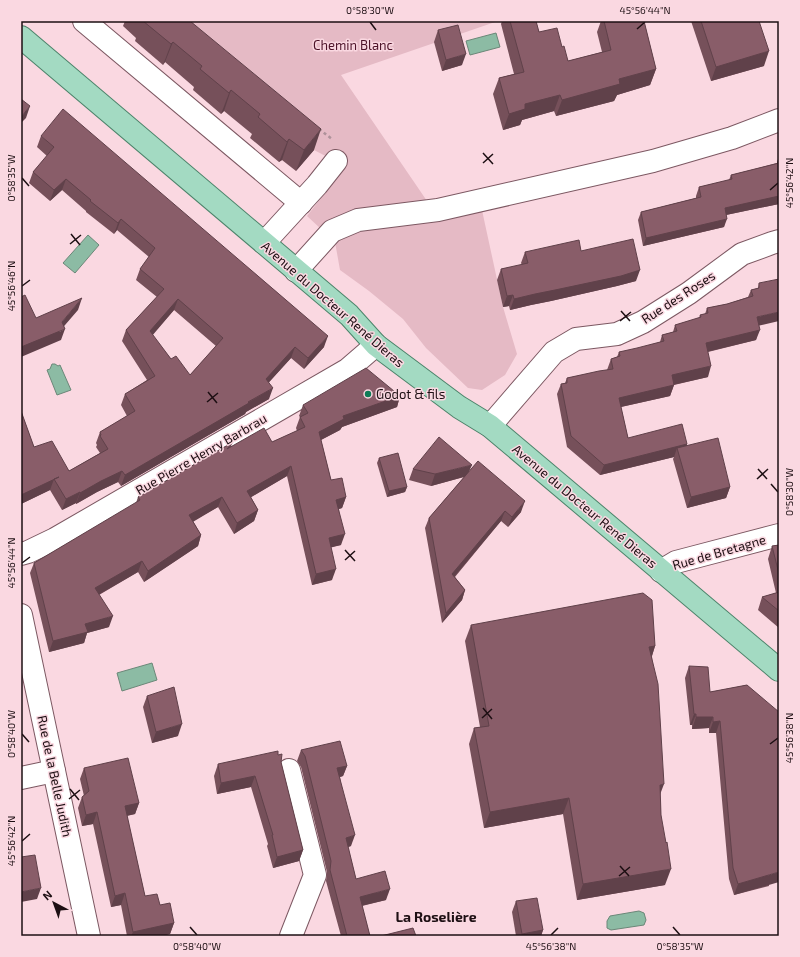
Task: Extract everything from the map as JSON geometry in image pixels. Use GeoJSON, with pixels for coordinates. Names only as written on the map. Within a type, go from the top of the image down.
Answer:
{"type":"FeatureCollection","features":[{"type":"Feature","properties":{"kind":"main road","name":"Avenue du Docteur René Dieras"},"geometry":{"type":"LineString","coordinates":[[21,37],[349,315],[376,345],[459,407],[490,426],[779,670]]}},
{"type":"Feature","properties":{"kind":"street"},"geometry":{"type":"LineString","coordinates":[[84,21],[301,203]]}},
{"type":"Feature","properties":{"kind":"street"},"geometry":{"type":"LineString","coordinates":[[296,271],[332,231],[358,220],[438,210],[653,161],[732,138],[779,120]]}},
{"type":"Feature","properties":{"kind":"street"},"geometry":{"type":"LineString","coordinates":[[264,244],[317,185],[336,161]]}},
{"type":"Feature","properties":{"kind":"street","name":"Rue des Roses"},"geometry":{"type":"LineString","coordinates":[[490,426],[554,352],[576,339],[616,334],[643,322],[689,293],[742,254],[772,242],[779,241]]}},
{"type":"Feature","properties":{"kind":"street","name":"Rue Pierre Henry Barbrau"},"geometry":{"type":"LineString","coordinates":[[21,554],[56,539],[347,370],[376,345]]}},
{"type":"Feature","properties":{"kind":"street","name":"Rue de Bretagne"},"geometry":{"type":"LineString","coordinates":[[661,571],[676,562],[779,535]]}},
{"type":"Feature","properties":{"kind":"street","name":"Rue de la Belle Judith"},"geometry":{"type":"LineString","coordinates":[[21,615],[89,936]]}},
{"type":"Feature","properties":{"kind":"street"},"geometry":{"type":"LineString","coordinates":[[289,770],[315,875],[291,936]]}},
{"type":"Feature","properties":{"kind":"street"},"geometry":{"type":"LineString","coordinates":[[21,778],[54,771]]}},
{"type":"Feature","properties":{"kind":"path"},"geometry":{"type":"LineString","coordinates":[[314,125],[333,140],[343,151],[336,161]]}},
{"type":"Feature","properties":{"kind":"green space","name":"Chemin Blanc"},"geometry":{"type":"Polygon","coordinates":[[[158,21],[498,21],[341,75],[427,201],[480,201],[503,307],[517,354],[505,375],[482,390],[468,388],[426,348],[403,319],[369,291],[340,270],[335,242],[307,216],[340,174],[339,163],[314,150],[158,21]]]}},
{"type":"Feature","properties":{"kind":"shaded area"},"geometry":{"type":"Polygon","coordinates":[[[496,33],[500,47],[470,55],[466,41],[496,33]]]}},
{"type":"Feature","properties":{"kind":"shaded area"},"geometry":{"type":"Polygon","coordinates":[[[88,235],[99,245],[75,273],[63,263],[88,235]]]}},
{"type":"Feature","properties":{"kind":"shaded area"},"geometry":{"type":"Polygon","coordinates":[[[52,364],[58,366],[60,365],[71,390],[57,395],[47,370],[50,369],[52,364]]]}},
{"type":"Feature","properties":{"kind":"shaded area"},"geometry":{"type":"Polygon","coordinates":[[[152,663],[157,680],[122,691],[117,673],[152,663]]]}},
{"type":"Feature","properties":{"kind":"shaded area"},"geometry":{"type":"Polygon","coordinates":[[[639,911],[644,913],[646,920],[644,925],[611,930],[607,928],[607,921],[610,916],[639,911]]]}},
{"type":"Feature","properties":{"kind":"building"},"geometry":{"type":"Polygon","coordinates":[[[143,21],[190,21],[321,129],[304,150],[289,139],[287,142],[258,117],[260,114],[231,90],[229,93],[200,69],[202,66],[173,42],[171,44],[143,21]]]}},
{"type":"Feature","properties":{"kind":"building"},"geometry":{"type":"Polygon","coordinates":[[[510,21],[536,21],[539,32],[557,28],[562,47],[564,46],[568,61],[611,50],[604,21],[644,21],[656,69],[619,79],[620,84],[562,100],[560,95],[525,104],[525,109],[509,114],[499,78],[524,72],[510,21]]]}},
{"type":"Feature","properties":{"kind":"building"},"geometry":{"type":"Polygon","coordinates":[[[701,21],[759,21],[769,51],[716,67],[701,21]]]}},
{"type":"Feature","properties":{"kind":"building"},"geometry":{"type":"Polygon","coordinates":[[[458,25],[466,54],[446,60],[438,30],[458,25]]]}},
{"type":"Feature","properties":{"kind":"building"},"geometry":{"type":"Polygon","coordinates":[[[21,99],[30,106],[21,117],[21,99]]]}},
{"type":"Feature","properties":{"kind":"building"},"geometry":{"type":"Polygon","coordinates":[[[63,109],[328,336],[308,358],[295,347],[266,379],[273,388],[248,402],[249,403],[125,475],[122,471],[66,499],[54,479],[21,495],[21,411],[34,447],[52,441],[69,471],[108,449],[100,436],[100,432],[135,411],[125,394],[155,376],[126,330],[164,289],[140,269],[155,248],[121,219],[118,223],[90,201],[91,200],[66,179],[54,190],[33,172],[54,147],[41,136],[63,109]],[[178,299],[150,331],[171,359],[176,356],[190,375],[223,338],[178,299]]]}},
{"type":"Feature","properties":{"kind":"building"},"geometry":{"type":"Polygon","coordinates":[[[779,163],[779,196],[725,208],[727,219],[646,238],[641,212],[701,197],[699,187],[732,179],[731,175],[779,163]]]}},
{"type":"Feature","properties":{"kind":"building"},"geometry":{"type":"Polygon","coordinates":[[[633,239],[640,270],[621,276],[514,299],[513,295],[507,296],[501,269],[528,263],[525,252],[579,240],[581,251],[633,239]]]}},
{"type":"Feature","properties":{"kind":"building"},"geometry":{"type":"Polygon","coordinates":[[[779,279],[779,312],[757,317],[760,330],[706,343],[711,366],[672,375],[674,385],[619,398],[628,438],[682,424],[687,444],[604,465],[571,436],[561,384],[567,383],[567,378],[613,369],[611,359],[620,356],[619,352],[664,341],[662,335],[677,331],[675,325],[701,317],[700,315],[708,313],[707,308],[753,296],[751,290],[759,288],[759,283],[779,279]]]}},
{"type":"Feature","properties":{"kind":"building"},"geometry":{"type":"Polygon","coordinates":[[[25,295],[36,318],[82,298],[62,322],[65,329],[21,347],[21,297],[25,295]]]}},
{"type":"Feature","properties":{"kind":"building"},"geometry":{"type":"Polygon","coordinates":[[[366,368],[400,396],[343,416],[344,419],[319,432],[331,480],[342,478],[346,497],[336,500],[345,534],[329,538],[336,569],[316,574],[291,466],[247,491],[258,510],[237,523],[222,497],[189,515],[201,535],[148,571],[142,561],[95,588],[113,616],[85,624],[88,632],[53,641],[34,563],[140,500],[138,497],[233,442],[227,449],[264,428],[272,442],[305,427],[300,417],[308,413],[303,405],[366,368]]]}},
{"type":"Feature","properties":{"kind":"building"},"geometry":{"type":"Polygon","coordinates":[[[439,437],[472,465],[435,474],[413,469],[439,437]]]}},
{"type":"Feature","properties":{"kind":"building"},"geometry":{"type":"Polygon","coordinates":[[[718,438],[730,487],[691,497],[677,448],[718,438]]]}},
{"type":"Feature","properties":{"kind":"building"},"geometry":{"type":"Polygon","coordinates":[[[398,453],[407,487],[389,491],[379,458],[398,453]]]}},
{"type":"Feature","properties":{"kind":"building"},"geometry":{"type":"Polygon","coordinates":[[[478,461],[525,501],[512,517],[505,511],[452,574],[465,590],[446,613],[429,518],[478,461]]]}},
{"type":"Feature","properties":{"kind":"building"},"geometry":{"type":"Polygon","coordinates":[[[779,545],[779,574],[772,546],[779,545]]]}},
{"type":"Feature","properties":{"kind":"building"},"geometry":{"type":"Polygon","coordinates":[[[779,592],[779,611],[762,597],[779,592]]]}},
{"type":"Feature","properties":{"kind":"building"},"geometry":{"type":"Polygon","coordinates":[[[643,593],[652,600],[655,646],[649,647],[658,684],[664,784],[660,785],[661,815],[671,869],[583,884],[569,798],[490,812],[474,728],[489,726],[471,625],[643,593]]]}},
{"type":"Feature","properties":{"kind":"building"},"geometry":{"type":"Polygon","coordinates":[[[689,666],[708,667],[710,692],[747,685],[779,712],[779,872],[738,884],[733,868],[720,721],[713,722],[713,717],[696,717],[696,714],[694,714],[689,666]]]}},
{"type":"Feature","properties":{"kind":"building"},"geometry":{"type":"Polygon","coordinates":[[[174,687],[182,724],[156,732],[147,696],[174,687]]]}},
{"type":"Feature","properties":{"kind":"building"},"geometry":{"type":"Polygon","coordinates":[[[340,741],[347,766],[337,768],[355,835],[346,838],[356,879],[385,871],[390,889],[360,897],[370,936],[347,936],[330,870],[331,861],[305,756],[301,750],[340,741]]]}},
{"type":"Feature","properties":{"kind":"building"},"geometry":{"type":"Polygon","coordinates":[[[278,751],[278,755],[282,754],[281,762],[303,850],[277,857],[273,835],[255,776],[221,783],[218,764],[278,751]]]}},
{"type":"Feature","properties":{"kind":"building"},"geometry":{"type":"Polygon","coordinates":[[[128,758],[139,803],[125,806],[145,896],[157,894],[160,905],[170,903],[174,923],[133,932],[125,893],[115,896],[97,812],[86,815],[82,797],[89,791],[84,768],[128,758]]]}},
{"type":"Feature","properties":{"kind":"building"},"geometry":{"type":"Polygon","coordinates":[[[35,855],[41,888],[21,892],[21,857],[35,855]]]}},
{"type":"Feature","properties":{"kind":"building"},"geometry":{"type":"Polygon","coordinates":[[[537,898],[543,930],[522,934],[516,901],[537,898]]]}},
{"type":"Feature","properties":{"kind":"building"},"geometry":{"type":"Polygon","coordinates":[[[413,928],[416,936],[381,936],[413,928]]]}},
{"type":"Feature","properties":{"kind":"place","name":"Godot & fils"},"geometry":{"type":"Point","coordinates":[368,394]}},
{"type":"Feature","properties":{"kind":"district","name":"La Roselière"},"geometry":{"type":"Point","coordinates":[436,916]}}]}
